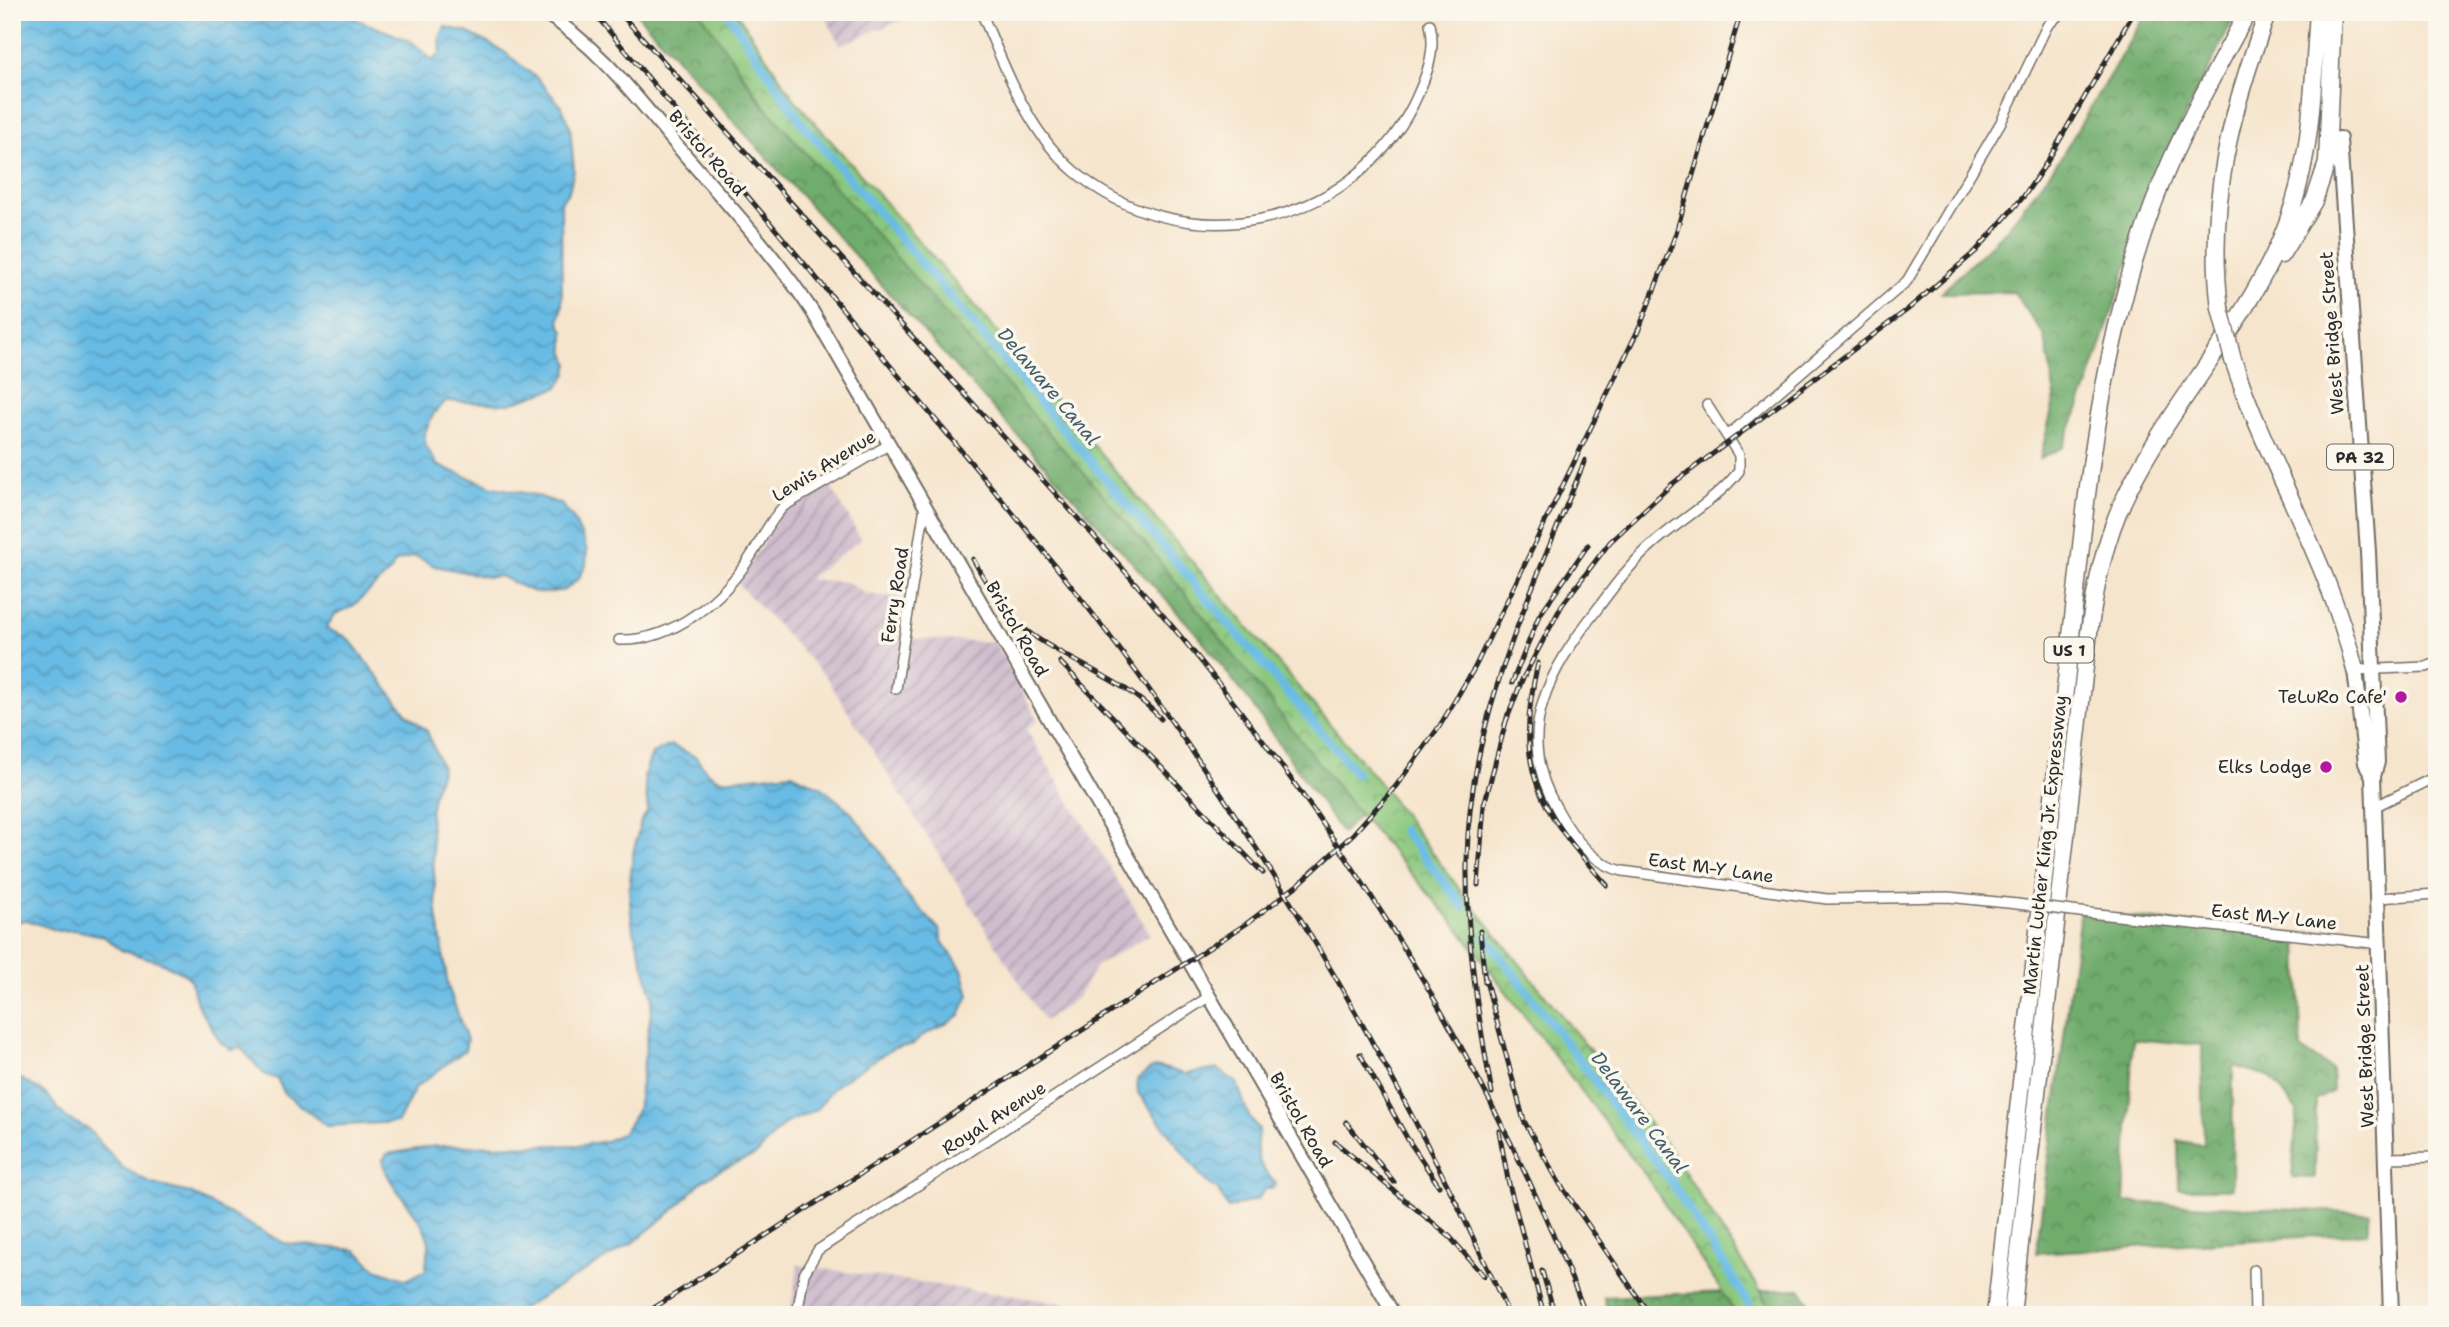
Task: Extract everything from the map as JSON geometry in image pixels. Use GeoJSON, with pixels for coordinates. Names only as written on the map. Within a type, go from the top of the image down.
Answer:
{"type":"FeatureCollection","features":[{"type":"Feature","properties":{"kind":"highway","name":"Martin Luther King Jr. Expressway"},"geometry":{"type":"LineString","coordinates":[[1995,1315],[2086,502],[2100,404],[2121,309],[2151,215],[2172,159],[2246,12]]}},
{"type":"Feature","properties":{"kind":"highway"},"geometry":{"type":"LineString","coordinates":[[2268,12],[2240,91],[2222,170],[2215,236],[2220,308],[2233,360],[2256,422],[2327,577],[2355,670]]}},
{"type":"Feature","properties":{"kind":"highway","name":"Martin Luther King Jr. Expressway"},"geometry":{"type":"LineString","coordinates":[[2012,1315],[2088,640],[2100,569],[2111,530],[2136,475],[2241,312],[2279,242],[2305,165],[2314,104],[2318,12]]}},
{"type":"Feature","properties":{"kind":"highway"},"geometry":{"type":"LineString","coordinates":[[2241,312],[2302,223],[2322,182],[2330,144],[2333,12]]}},
{"type":"Feature","properties":{"kind":"highway"},"geometry":{"type":"LineString","coordinates":[[2339,139],[2337,76],[2340,12]]}},
{"type":"Feature","properties":{"kind":"main road","name":"Bristol Road"},"geometry":{"type":"LineString","coordinates":[[543,12],[574,33],[610,67],[772,256],[812,311],[1394,1315]]}},
{"type":"Feature","properties":{"kind":"main road","name":"West Bridge Street"},"geometry":{"type":"LineString","coordinates":[[2339,139],[2374,668],[2377,762],[2373,776],[2381,944],[2391,1315]]}},
{"type":"Feature","properties":{"kind":"main road","name":"West Bridge Street"},"geometry":{"type":"LineString","coordinates":[[2355,670],[2366,763],[2373,776]]}},
{"type":"Feature","properties":{"kind":"street"},"geometry":{"type":"LineString","coordinates":[[981,12],[1023,107],[1045,141],[1072,170],[1105,194],[1145,212],[1187,222],[1221,225],[1264,220],[1297,211],[1342,187],[1373,161],[1397,132],[1420,90],[1434,38],[1430,24]]}},
{"type":"Feature","properties":{"kind":"street"},"geometry":{"type":"LineString","coordinates":[[1727,436],[1907,281],[2001,122],[2048,26],[2062,12]]}},
{"type":"Feature","properties":{"kind":"street","name":"East M-Y Lane"},"geometry":{"type":"LineString","coordinates":[[1707,405],[1739,455],[1739,471],[1653,544],[1629,568],[1568,647],[1547,685],[1539,716],[1538,750],[1545,780],[1558,811],[1600,862],[1623,871],[1827,899],[1948,897],[2381,944]]}},
{"type":"Feature","properties":{"kind":"street","name":"Lewis Avenue"},"geometry":{"type":"LineString","coordinates":[[618,640],[652,637],[683,623],[735,578],[774,515],[783,506],[890,443]]}},
{"type":"Feature","properties":{"kind":"street","name":"Ferry Road"},"geometry":{"type":"LineString","coordinates":[[896,690],[925,506]]}},
{"type":"Feature","properties":{"kind":"street"},"geometry":{"type":"LineString","coordinates":[[2355,670],[2426,667],[2437,663]]}},
{"type":"Feature","properties":{"kind":"street"},"geometry":{"type":"LineString","coordinates":[[2374,807],[2437,776]]}},
{"type":"Feature","properties":{"kind":"street"},"geometry":{"type":"LineString","coordinates":[[2378,898],[2437,894]]}},
{"type":"Feature","properties":{"kind":"street","name":"Royal Avenue"},"geometry":{"type":"LineString","coordinates":[[797,1315],[804,1274],[818,1250],[1210,996]]}},
{"type":"Feature","properties":{"kind":"street"},"geometry":{"type":"LineString","coordinates":[[2387,1158],[2437,1157]]}},
{"type":"Feature","properties":{"kind":"street"},"geometry":{"type":"LineString","coordinates":[[2254,1270],[2255,1315]]}},
{"type":"Feature","properties":{"kind":"shaded area"},"geometry":{"type":"Polygon","coordinates":[[[823,12],[921,12],[840,45],[823,12]]]}},
{"type":"Feature","properties":{"kind":"shaded area"},"geometry":{"type":"Polygon","coordinates":[[[830,485],[861,539],[808,579],[847,582],[866,594],[900,598],[895,638],[994,642],[1038,720],[1026,729],[1150,934],[1096,966],[1077,998],[1044,1021],[826,677],[738,584],[781,513],[830,485]]]}},
{"type":"Feature","properties":{"kind":"shaded area"},"geometry":{"type":"Polygon","coordinates":[[[798,1265],[1138,1314],[790,1315],[798,1265]]]}},
{"type":"Feature","properties":{"kind":"green space"},"geometry":{"type":"Polygon","coordinates":[[[635,12],[701,12],[759,100],[1134,527],[1365,810],[1342,833],[1249,701],[1196,633],[635,12]]]}},
{"type":"Feature","properties":{"kind":"green space"},"geometry":{"type":"Polygon","coordinates":[[[700,12],[736,12],[795,100],[968,297],[1379,782],[1464,895],[1670,1149],[1776,1315],[1737,1315],[1646,1176],[1455,924],[1355,809],[1153,553],[765,106],[700,12]]]}},
{"type":"Feature","properties":{"kind":"green space"},"geometry":{"type":"Polygon","coordinates":[[[2147,12],[2237,12],[2162,162],[2086,390],[2063,447],[2040,459],[2055,397],[2045,337],[2014,292],[1941,293],[2006,230],[2060,159],[2147,12]]]}},
{"type":"Feature","properties":{"kind":"green space"},"geometry":{"type":"Polygon","coordinates":[[[2080,912],[2298,935],[2301,1049],[2332,1069],[2333,1091],[2316,1100],[2315,1178],[2292,1177],[2297,1111],[2271,1077],[2233,1066],[2232,1189],[2179,1189],[2178,1141],[2204,1145],[2202,1045],[2133,1039],[2124,1202],[2370,1213],[2367,1233],[2036,1253],[2080,912]]]}},
{"type":"Feature","properties":{"kind":"green space"},"geometry":{"type":"Polygon","coordinates":[[[1800,1289],[1818,1315],[1609,1315],[1604,1297],[1800,1289]]]}},
{"type":"Feature","properties":{"kind":"water"},"geometry":{"type":"Polygon","coordinates":[[[12,12],[338,12],[411,41],[432,60],[441,54],[440,37],[445,27],[467,32],[503,51],[538,79],[562,107],[570,127],[574,170],[569,191],[561,202],[562,305],[559,321],[564,332],[564,350],[569,363],[567,374],[557,388],[508,404],[446,401],[434,413],[424,434],[426,446],[437,465],[493,487],[535,495],[561,504],[573,518],[584,541],[587,551],[586,565],[579,578],[565,590],[545,593],[531,591],[500,576],[488,577],[435,566],[415,556],[396,561],[390,572],[352,607],[335,614],[326,629],[345,636],[352,643],[406,713],[427,731],[442,768],[430,815],[437,913],[448,986],[467,1040],[465,1050],[415,1088],[398,1122],[327,1126],[285,1094],[277,1079],[264,1074],[240,1047],[232,1050],[221,1043],[197,1004],[190,979],[186,975],[161,962],[121,950],[103,936],[76,930],[58,931],[27,920],[12,922],[12,12]]]}},
{"type":"Feature","properties":{"kind":"water"},"geometry":{"type":"Polygon","coordinates":[[[671,745],[696,757],[708,773],[721,780],[792,773],[821,787],[850,811],[882,853],[903,891],[939,929],[943,943],[962,969],[969,995],[960,1015],[924,1035],[912,1045],[894,1048],[848,1077],[834,1087],[816,1110],[784,1124],[756,1155],[718,1171],[700,1183],[678,1206],[634,1242],[511,1315],[12,1315],[12,1074],[45,1093],[66,1118],[88,1129],[122,1167],[152,1184],[190,1193],[284,1243],[356,1250],[376,1269],[407,1280],[426,1270],[429,1242],[419,1220],[385,1169],[383,1160],[387,1154],[436,1146],[583,1145],[606,1141],[623,1133],[637,1111],[653,998],[632,924],[629,890],[633,854],[641,821],[648,811],[644,775],[652,754],[671,745]]]}},
{"type":"Feature","properties":{"kind":"water"},"geometry":{"type":"Polygon","coordinates":[[[1160,1067],[1185,1074],[1218,1069],[1237,1083],[1249,1117],[1259,1129],[1257,1153],[1265,1172],[1276,1184],[1274,1187],[1265,1189],[1258,1199],[1228,1208],[1218,1190],[1205,1181],[1138,1093],[1137,1079],[1152,1068],[1160,1067]]]}},
{"type":"Feature","properties":{"kind":"waterway","name":"Delaware Canal"},"geometry":{"type":"LineString","coordinates":[[727,12],[803,124],[1357,774]]}},
{"type":"Feature","properties":{"kind":"waterway","name":"Delaware Canal"},"geometry":{"type":"LineString","coordinates":[[1403,830],[1463,906]]}},
{"type":"Feature","properties":{"kind":"waterway","name":"Delaware Canal"},"geometry":{"type":"LineString","coordinates":[[1486,937],[1672,1183],[1756,1315]]}},
{"type":"Feature","properties":{"kind":"railway"},"geometry":{"type":"LineString","coordinates":[[593,12],[1008,507],[1148,688],[1228,804],[1317,945],[1437,1164],[1509,1315]]}},
{"type":"Feature","properties":{"kind":"railway"},"geometry":{"type":"LineString","coordinates":[[619,12],[1104,547],[1169,622],[1259,735],[1368,892],[1466,1055],[1550,1227],[1586,1315]]}},
{"type":"Feature","properties":{"kind":"railway"},"geometry":{"type":"LineString","coordinates":[[1637,334],[1675,236],[1741,12]]}},
{"type":"Feature","properties":{"kind":"railway"},"geometry":{"type":"LineString","coordinates":[[1505,724],[1522,680],[1562,605],[1610,542],[1672,484],[1907,310],[1976,251],[2024,196],[2047,162],[2134,12]]}},
{"type":"Feature","properties":{"kind":"railway"},"geometry":{"type":"LineString","coordinates":[[643,1315],[1246,924],[1299,884],[1353,834],[1396,786],[1439,727],[1475,667],[1640,326]]}},
{"type":"Feature","properties":{"kind":"railway"},"geometry":{"type":"LineString","coordinates":[[1492,1093],[1471,949],[1467,890],[1470,808],[1491,706],[1507,656],[1585,460]]}},
{"type":"Feature","properties":{"kind":"railway"},"geometry":{"type":"LineString","coordinates":[[1512,683],[1539,616],[1588,545]]}},
{"type":"Feature","properties":{"kind":"railway"},"geometry":{"type":"LineString","coordinates":[[973,559],[998,600],[1021,626],[1047,645],[1132,693],[1161,719]]}},
{"type":"Feature","properties":{"kind":"railway"},"geometry":{"type":"LineString","coordinates":[[1060,662],[1263,873]]}},
{"type":"Feature","properties":{"kind":"railway"},"geometry":{"type":"LineString","coordinates":[[1538,663],[1529,731],[1531,759],[1537,785],[1548,809],[1564,833],[1607,885]]}},
{"type":"Feature","properties":{"kind":"railway"},"geometry":{"type":"LineString","coordinates":[[1478,885],[1484,805],[1508,714]]}},
{"type":"Feature","properties":{"kind":"railway"},"geometry":{"type":"LineString","coordinates":[[1480,931],[1485,983]]}},
{"type":"Feature","properties":{"kind":"railway"},"geometry":{"type":"LineString","coordinates":[[1484,974],[1524,1121],[1560,1184],[1650,1315]]}},
{"type":"Feature","properties":{"kind":"railway"},"geometry":{"type":"LineString","coordinates":[[1360,1054],[1407,1138],[1439,1186]]}},
{"type":"Feature","properties":{"kind":"railway"},"geometry":{"type":"LineString","coordinates":[[1346,1122],[1394,1182]]}},
{"type":"Feature","properties":{"kind":"railway"},"geometry":{"type":"LineString","coordinates":[[1499,1131],[1508,1180],[1544,1315]]}},
{"type":"Feature","properties":{"kind":"railway"},"geometry":{"type":"LineString","coordinates":[[1335,1142],[1450,1237],[1484,1276]]}},
{"type":"Feature","properties":{"kind":"railway"},"geometry":{"type":"LineString","coordinates":[[1542,1271],[1555,1315]]}},
{"type":"Feature","properties":{"kind":"place","name":"TeLuRo Cafe'"},"geometry":{"type":"Point","coordinates":[2401,697]}},
{"type":"Feature","properties":{"kind":"place","name":"Elks Lodge"},"geometry":{"type":"Point","coordinates":[2326,767]}}]}
